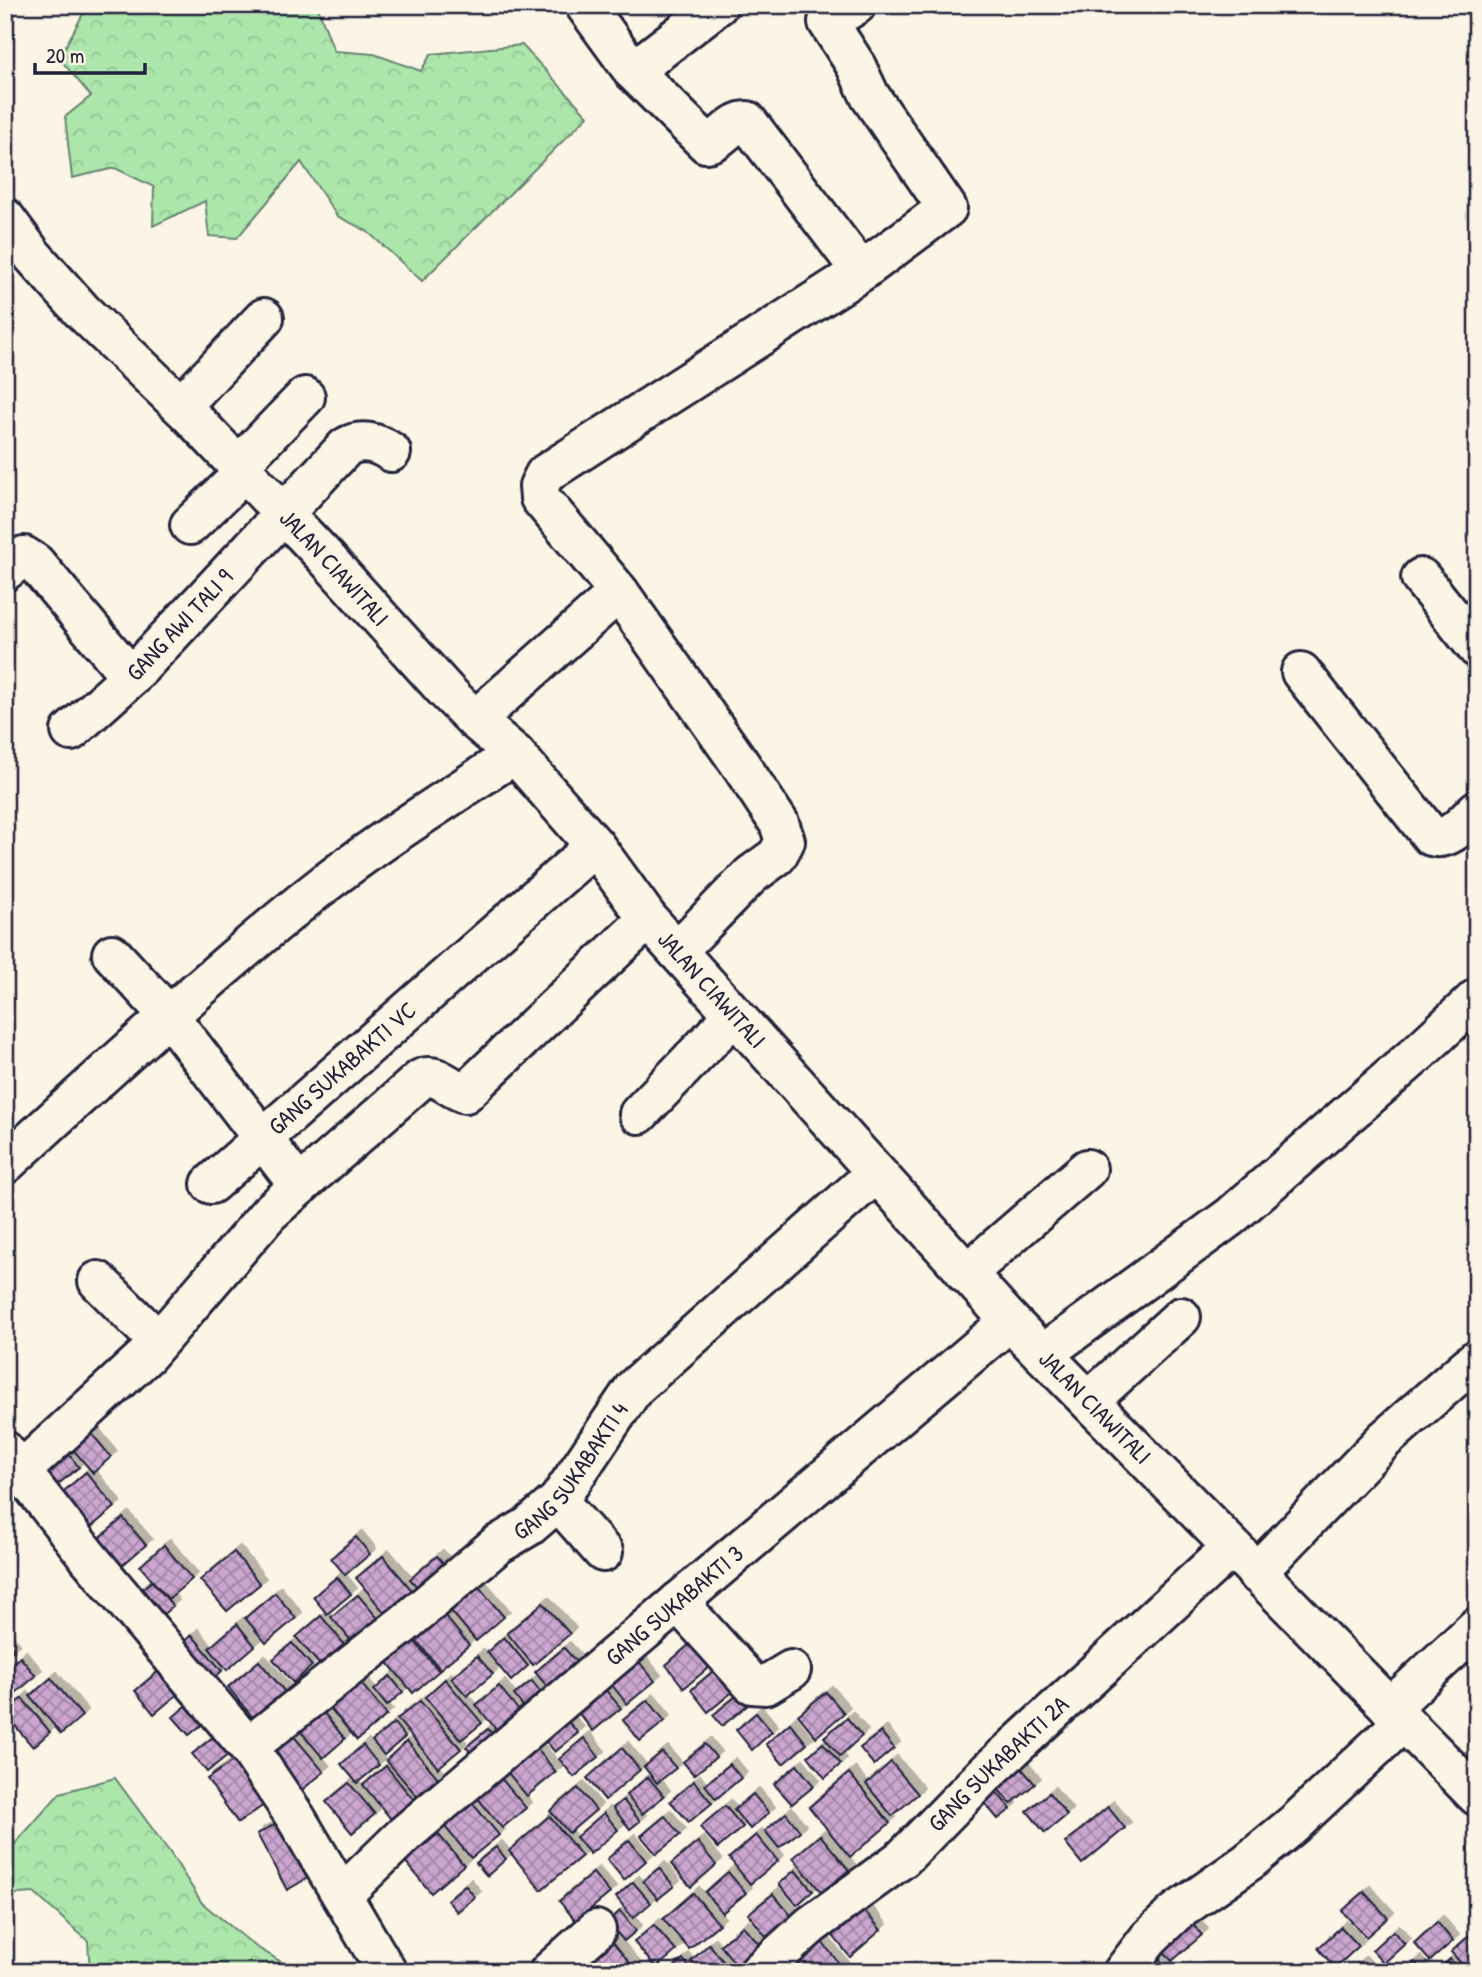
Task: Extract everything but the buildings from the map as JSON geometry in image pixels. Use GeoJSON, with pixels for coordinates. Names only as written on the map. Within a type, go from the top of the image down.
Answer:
{"type":"FeatureCollection","features":[{"type":"Feature","properties":{"kind":"street"},"geometry":{"type":"LineString","coordinates":[[585,5],[633,71],[706,143],[713,142],[739,121],[747,121],[851,258]]}},
{"type":"Feature","properties":{"kind":"street"},"geometry":{"type":"LineString","coordinates":[[633,71],[718,5]]}},
{"type":"Feature","properties":{"kind":"street"},"geometry":{"type":"LineString","coordinates":[[677,951],[751,875],[777,856],[785,841],[779,823],[738,761],[619,592],[540,498],[539,486],[545,474],[862,271],[947,208],[870,96],[855,64],[828,22],[856,5]]}},
{"type":"Feature","properties":{"kind":"street","name":"JALAN CIAWITALI"},"geometry":{"type":"LineString","coordinates":[[5,218],[33,256],[82,311],[181,406],[475,720],[515,754],[595,846],[648,919],[966,1274],[1477,1796]]}},
{"type":"Feature","properties":{"kind":"street"},"geometry":{"type":"LineString","coordinates":[[181,406],[264,318]]}},
{"type":"Feature","properties":{"kind":"street"},"geometry":{"type":"LineString","coordinates":[[190,525],[305,397]]}},
{"type":"Feature","properties":{"kind":"street","name":"GANG AWI TALI 9"},"geometry":{"type":"LineString","coordinates":[[71,731],[131,677],[352,443],[371,443],[391,452]]}},
{"type":"Feature","properties":{"kind":"street"},"geometry":{"type":"LineString","coordinates":[[5,571],[24,556],[35,564],[131,677]]}},
{"type":"Feature","properties":{"kind":"street"},"geometry":{"type":"LineString","coordinates":[[1421,578],[1477,648]]}},
{"type":"Feature","properties":{"kind":"street"},"geometry":{"type":"LineString","coordinates":[[475,720],[619,592]]}},
{"type":"Feature","properties":{"kind":"street"},"geometry":{"type":"LineString","coordinates":[[1301,672],[1432,836],[1446,837],[1477,810]]}},
{"type":"Feature","properties":{"kind":"street"},"geometry":{"type":"LineString","coordinates":[[5,1164],[169,1016],[310,895],[414,820],[515,754]]}},
{"type":"Feature","properties":{"kind":"street","name":"GANG SUKABAKTI VC"},"geometry":{"type":"LineString","coordinates":[[211,1184],[595,846]]}},
{"type":"Feature","properties":{"kind":"street"},"geometry":{"type":"LineString","coordinates":[[387,1972],[296,1818],[248,1747],[89,1558],[10,1458],[147,1355],[269,1213],[421,1079],[428,1075],[436,1077],[456,1091],[465,1093],[648,919]]}},
{"type":"Feature","properties":{"kind":"street"},"geometry":{"type":"LineString","coordinates":[[112,954],[169,1016],[299,1186]]}},
{"type":"Feature","properties":{"kind":"street"},"geometry":{"type":"LineString","coordinates":[[1043,1354],[1230,1217],[1477,998]]}},
{"type":"Feature","properties":{"kind":"street"},"geometry":{"type":"LineString","coordinates":[[639,1114],[734,1015]]}},
{"type":"Feature","properties":{"kind":"street"},"geometry":{"type":"LineString","coordinates":[[966,1274],[1087,1169]]}},
{"type":"Feature","properties":{"kind":"street","name":"GANG SUKABAKTI 4"},"geometry":{"type":"LineString","coordinates":[[248,1747],[405,1623],[486,1553],[529,1526],[558,1501],[634,1388],[876,1174]]}},
{"type":"Feature","properties":{"kind":"street"},"geometry":{"type":"LineString","coordinates":[[99,1281],[158,1340]]}},
{"type":"Feature","properties":{"kind":"street"},"geometry":{"type":"LineString","coordinates":[[1089,1401],[1181,1317]]}},
{"type":"Feature","properties":{"kind":"street","name":"GANG SUKABAKTI 3"},"geometry":{"type":"LineString","coordinates":[[342,1895],[406,1833],[1010,1321]]}},
{"type":"Feature","properties":{"kind":"street","name":"GANG SUKABAKTI 2A"},"geometry":{"type":"LineString","coordinates":[[759,1972],[811,1924],[903,1858],[984,1775],[1244,1560],[1474,1361]]}},
{"type":"Feature","properties":{"kind":"street"},"geometry":{"type":"LineString","coordinates":[[558,1501],[603,1552]]}},
{"type":"Feature","properties":{"kind":"street"},"geometry":{"type":"LineString","coordinates":[[678,1602],[752,1684],[766,1685],[791,1670]]}},
{"type":"Feature","properties":{"kind":"street"},"geometry":{"type":"LineString","coordinates":[[1123,1972],[1149,1938],[1175,1913],[1248,1862],[1294,1825],[1477,1627]]}},
{"type":"Feature","properties":{"kind":"street"},"geometry":{"type":"LineString","coordinates":[[550,1972],[596,1930]]}},
{"type":"Feature","properties":{"kind":"green space"},"geometry":{"type":"Polygon","coordinates":[[[88,5],[317,5],[334,51],[374,54],[421,71],[431,54],[522,45],[588,116],[422,281],[367,231],[337,216],[301,162],[237,238],[209,236],[205,201],[153,226],[154,187],[115,168],[72,178],[65,117],[91,96],[59,58],[88,5]]]}},
{"type":"Feature","properties":{"kind":"green space"},"geometry":{"type":"Polygon","coordinates":[[[115,1778],[171,1854],[202,1903],[255,1946],[298,1972],[90,1972],[88,1941],[34,1893],[5,1895],[5,1855],[60,1793],[115,1778]]]}}]}
